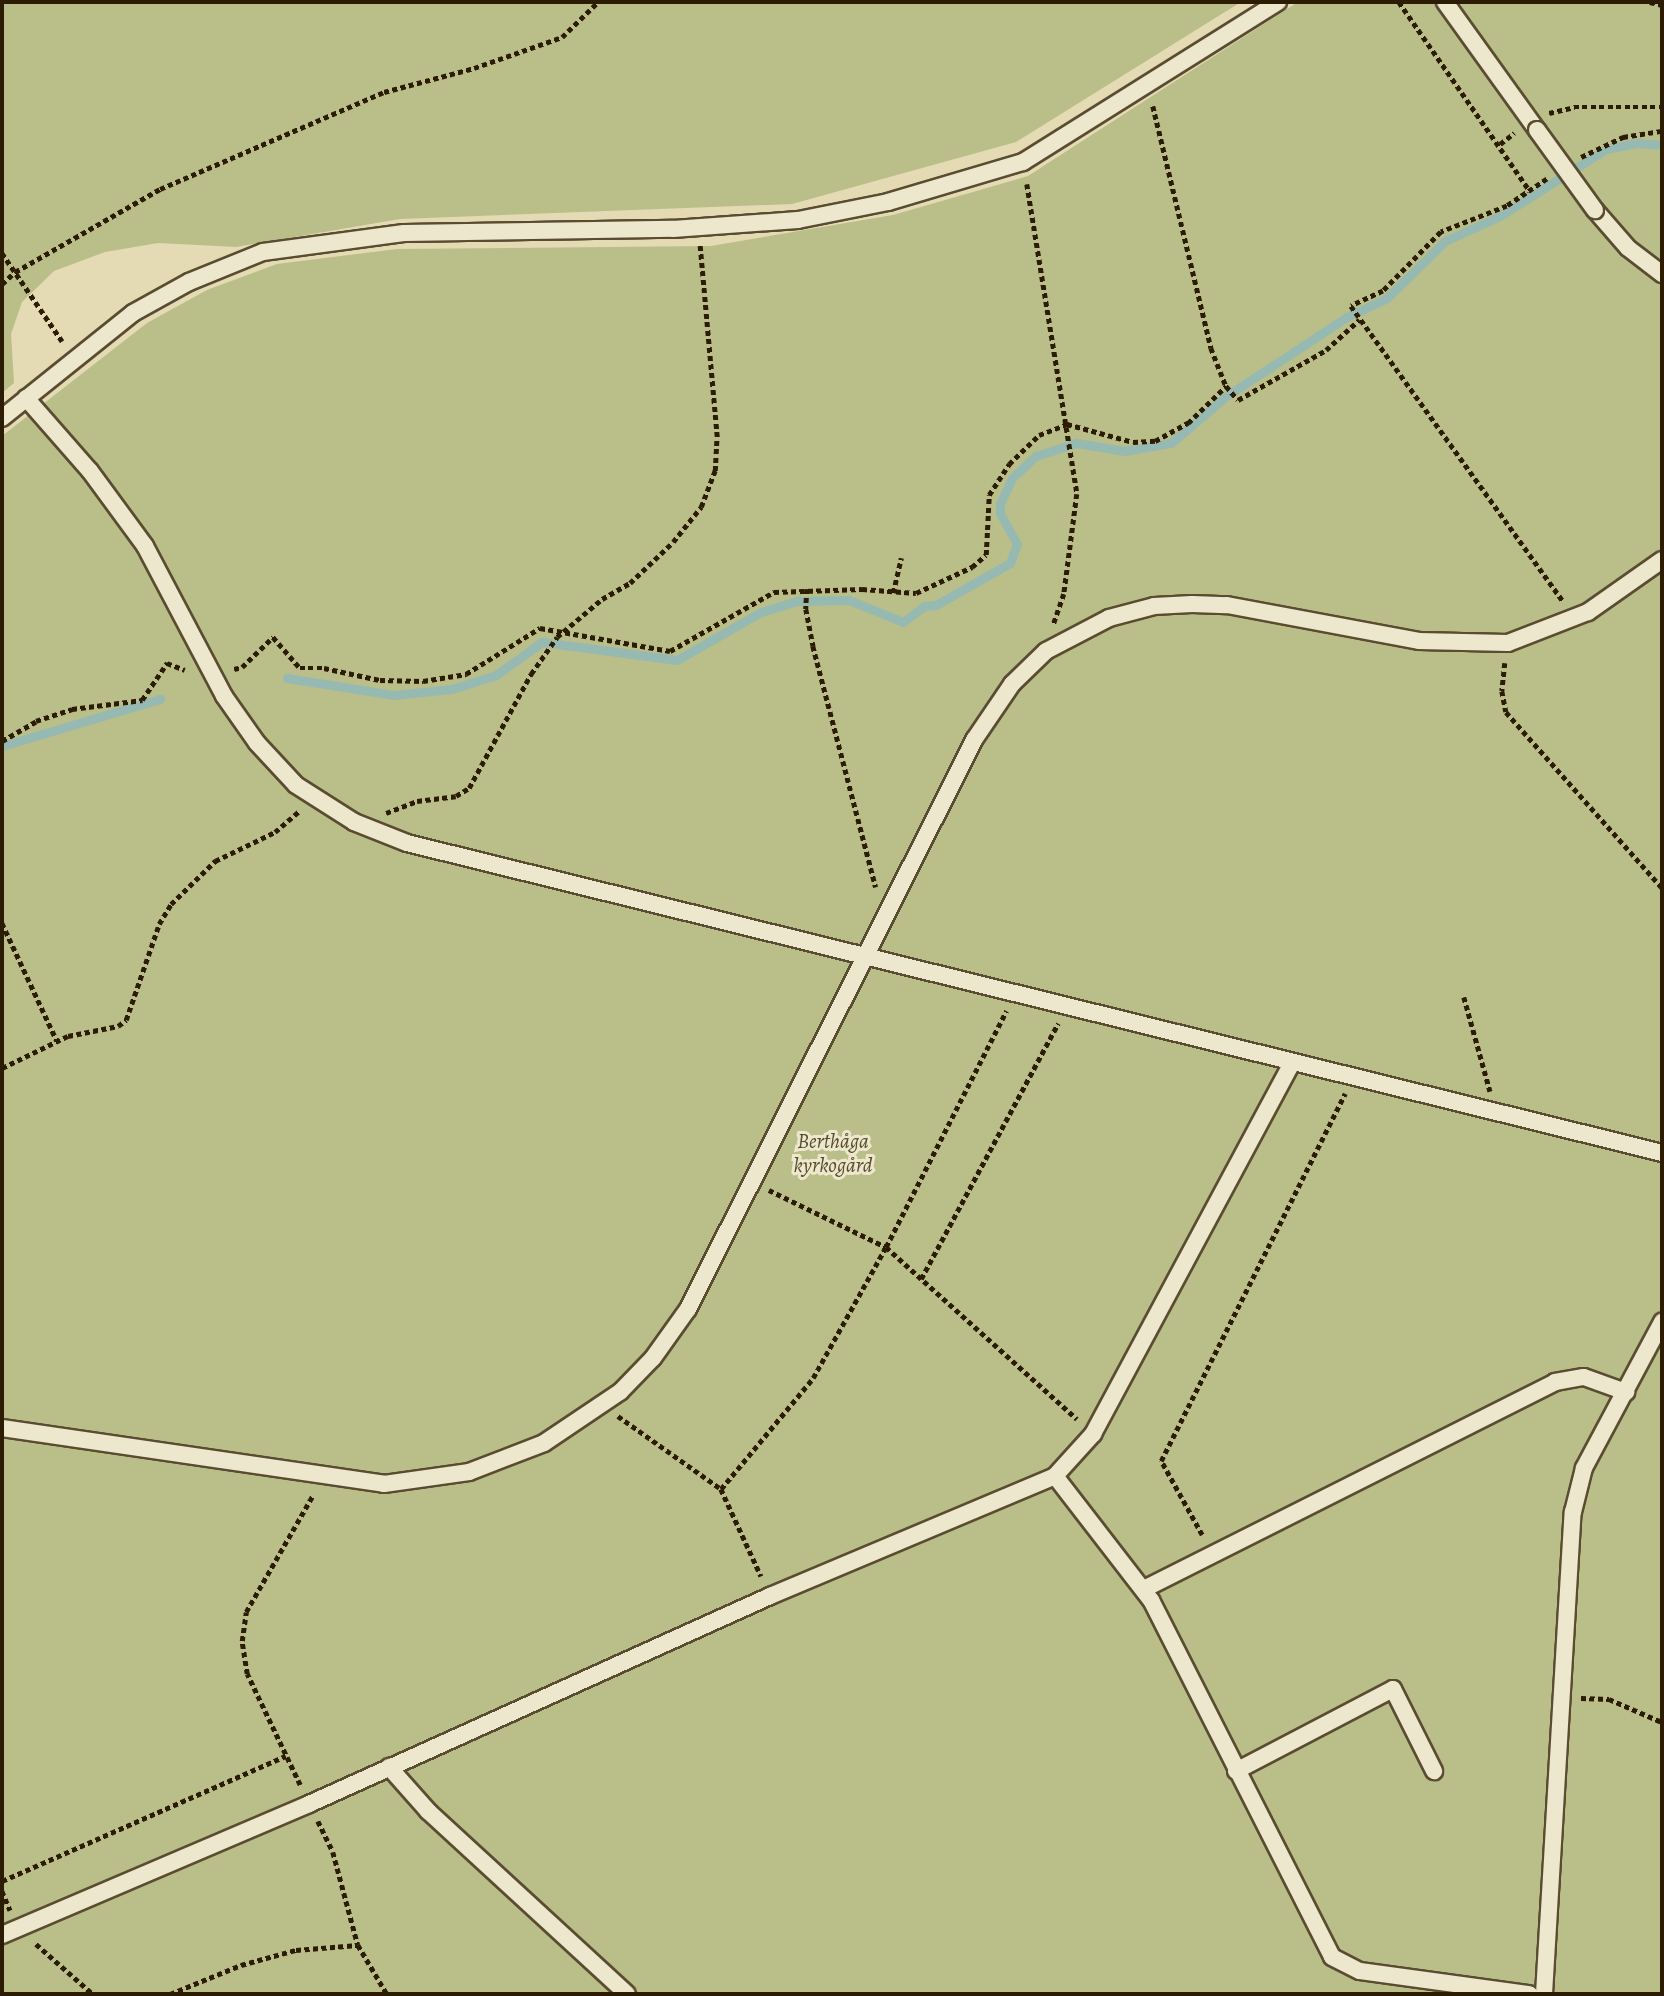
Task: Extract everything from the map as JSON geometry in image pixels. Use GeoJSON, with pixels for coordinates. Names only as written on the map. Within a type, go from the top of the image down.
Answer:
{"type":"FeatureCollection","features":[{"type":"Feature","properties":{"kind":"lane"},"geometry":{"type":"LineString","coordinates":[[2,418],[73,357],[133,313],[189,282],[263,253],[404,233],[699,227],[798,220],[888,202],[1023,162],[1278,2]]}},
{"type":"Feature","properties":{"kind":"lane"},"geometry":{"type":"LineString","coordinates":[[1446,2],[1595,210],[1619,239],[1662,274]]}},
{"type":"Feature","properties":{"kind":"lane"},"geometry":{"type":"LineString","coordinates":[[26,398],[130,523],[164,576],[213,674],[257,743],[312,796],[358,824],[407,843],[1016,992],[1352,1079],[1662,1153]]}},
{"type":"Feature","properties":{"kind":"lane"},"geometry":{"type":"LineString","coordinates":[[2,1428],[323,1477],[399,1484],[469,1472],[544,1443],[603,1406],[653,1358],[677,1326],[754,1183],[983,724],[1012,684],[1046,651],[1110,618],[1154,606],[1192,604],[1227,605],[1419,641],[1508,643],[1574,620],[1662,560]]}},
{"type":"Feature","properties":{"kind":"lane"},"geometry":{"type":"LineString","coordinates":[[2,1935],[309,1804],[771,1596],[1055,1476],[1093,1434],[1292,1063]]}},
{"type":"Feature","properties":{"kind":"lane"},"geometry":{"type":"LineString","coordinates":[[1544,1994],[1573,1512],[1584,1468],[1662,1322]]}},
{"type":"Feature","properties":{"kind":"lane"},"geometry":{"type":"LineString","coordinates":[[1144,1589],[1555,1382],[1584,1377],[1626,1392]]}},
{"type":"Feature","properties":{"kind":"lane"},"geometry":{"type":"LineString","coordinates":[[1055,1476],[1144,1589],[1316,1932],[1340,1963],[1375,1973],[1529,1994]]}},
{"type":"Feature","properties":{"kind":"lane"},"geometry":{"type":"LineString","coordinates":[[1236,1771],[1393,1689],[1434,1771]]}},
{"type":"Feature","properties":{"kind":"lane"},"geometry":{"type":"LineString","coordinates":[[389,1766],[428,1811],[627,1994]]}},
{"type":"Feature","properties":{"kind":"path"},"geometry":{"type":"LineString","coordinates":[[2,284],[15,272],[160,189],[318,117],[562,37],[598,2]]}},
{"type":"Feature","properties":{"kind":"path"},"geometry":{"type":"LineString","coordinates":[[1399,2],[1530,191]]}},
{"type":"Feature","properties":{"kind":"path"},"geometry":{"type":"LineString","coordinates":[[1650,2],[1662,5]]}},
{"type":"Feature","properties":{"kind":"path"},"geometry":{"type":"LineString","coordinates":[[1148,85],[1212,348],[1226,386],[1238,400],[1326,350],[1359,320]]}},
{"type":"Feature","properties":{"kind":"path"},"geometry":{"type":"LineString","coordinates":[[1534,126],[1574,107],[1662,107]]}},
{"type":"Feature","properties":{"kind":"path"},"geometry":{"type":"LineString","coordinates":[[1571,164],[1623,137],[1662,131]]}},
{"type":"Feature","properties":{"kind":"path"},"geometry":{"type":"LineString","coordinates":[[1023,162],[1077,494],[1074,534],[1064,594],[1046,651]]}},
{"type":"Feature","properties":{"kind":"path"},"geometry":{"type":"LineString","coordinates":[[1550,177],[1507,206],[1436,235],[1388,286],[1351,306],[1574,620]]}},
{"type":"Feature","properties":{"kind":"path"},"geometry":{"type":"LineString","coordinates":[[358,824],[468,788],[557,637],[603,598],[630,583],[673,542],[701,507],[715,471],[717,437],[699,227]]}},
{"type":"Feature","properties":{"kind":"path"},"geometry":{"type":"LineString","coordinates":[[2,253],[73,357]]}},
{"type":"Feature","properties":{"kind":"path"},"geometry":{"type":"LineString","coordinates":[[213,674],[242,667],[274,637],[300,668],[324,668],[380,680],[423,681],[466,674],[540,628],[670,651],[768,595],[807,589],[916,593],[981,561],[988,543],[986,504],[1002,473],[1039,435],[1067,424],[1133,442],[1155,441],[1180,429],[1226,386]]}},
{"type":"Feature","properties":{"kind":"path"},"geometry":{"type":"LineString","coordinates":[[893,593],[901,558]]}},
{"type":"Feature","properties":{"kind":"path"},"geometry":{"type":"LineString","coordinates":[[807,589],[813,646],[884,918]]}},
{"type":"Feature","properties":{"kind":"path"},"geometry":{"type":"LineString","coordinates":[[1508,643],[1502,691],[1506,712],[1662,888]]}},
{"type":"Feature","properties":{"kind":"path"},"geometry":{"type":"LineString","coordinates":[[2,741],[36,721],[72,709],[142,700],[167,663]]}},
{"type":"Feature","properties":{"kind":"path"},"geometry":{"type":"LineString","coordinates":[[2,1068],[57,1041],[118,1026],[126,1020],[159,924],[171,904],[215,861],[275,832],[312,796]]}},
{"type":"Feature","properties":{"kind":"path"},"geometry":{"type":"LineString","coordinates":[[2,923],[57,1041]]}},
{"type":"Feature","properties":{"kind":"path"},"geometry":{"type":"LineString","coordinates":[[721,1489],[813,1378],[886,1247],[1016,992]]}},
{"type":"Feature","properties":{"kind":"path"},"geometry":{"type":"LineString","coordinates":[[1464,997],[1497,1114]]}},
{"type":"Feature","properties":{"kind":"path"},"geometry":{"type":"LineString","coordinates":[[921,1279],[1067,1005]]}},
{"type":"Feature","properties":{"kind":"path"},"geometry":{"type":"LineString","coordinates":[[1212,1555],[1161,1461],[1352,1079]]}},
{"type":"Feature","properties":{"kind":"path"},"geometry":{"type":"LineString","coordinates":[[754,1183],[886,1247],[1093,1434]]}},
{"type":"Feature","properties":{"kind":"path"},"geometry":{"type":"LineString","coordinates":[[603,1406],[721,1489],[771,1596]]}},
{"type":"Feature","properties":{"kind":"path"},"geometry":{"type":"LineString","coordinates":[[323,1477],[261,1582],[243,1625],[247,1674],[334,1852],[358,1945],[387,1994]]}},
{"type":"Feature","properties":{"kind":"path"},"geometry":{"type":"LineString","coordinates":[[1563,1697],[1609,1699],[1662,1722]]}},
{"type":"Feature","properties":{"kind":"path"},"geometry":{"type":"LineString","coordinates":[[2,1881],[286,1756]]}},
{"type":"Feature","properties":{"kind":"path"},"geometry":{"type":"LineString","coordinates":[[18,1928],[93,1994]]}},
{"type":"Feature","properties":{"kind":"path"},"geometry":{"type":"LineString","coordinates":[[170,1994],[229,1970],[296,1950],[358,1945]]}},
{"type":"Feature","properties":{"kind":"green space"},"geometry":{"type":"Polygon","coordinates":[[[2,2],[1241,2],[1016,142],[792,204],[400,219],[236,247],[158,243],[105,252],[54,271],[22,302],[11,334],[14,383],[2,393],[2,2]]]}},
{"type":"Feature","properties":{"kind":"green space","name":"Berthåga kyrkogård"},"geometry":{"type":"Polygon","coordinates":[[[1298,2],[1662,2],[1662,1994],[2,1994],[2,436],[147,323],[207,290],[277,264],[397,249],[711,246],[893,215],[1028,176],[1298,2]]]}},
{"type":"Feature","properties":{"kind":"waterway"},"geometry":{"type":"LineString","coordinates":[[287,678],[393,695],[452,689],[496,675],[542,642],[677,660],[761,612],[798,601],[849,600],[903,622],[924,606],[936,605],[1010,563],[1017,544],[1000,513],[1000,504],[1012,478],[1036,456],[1076,443],[1125,451],[1171,443],[1225,397],[1347,317],[1387,298],[1445,241],[1500,216],[1606,149],[1638,143],[1662,145]]}},
{"type":"Feature","properties":{"kind":"waterway"},"geometry":{"type":"LineString","coordinates":[[2,746],[160,699]]}}]}
